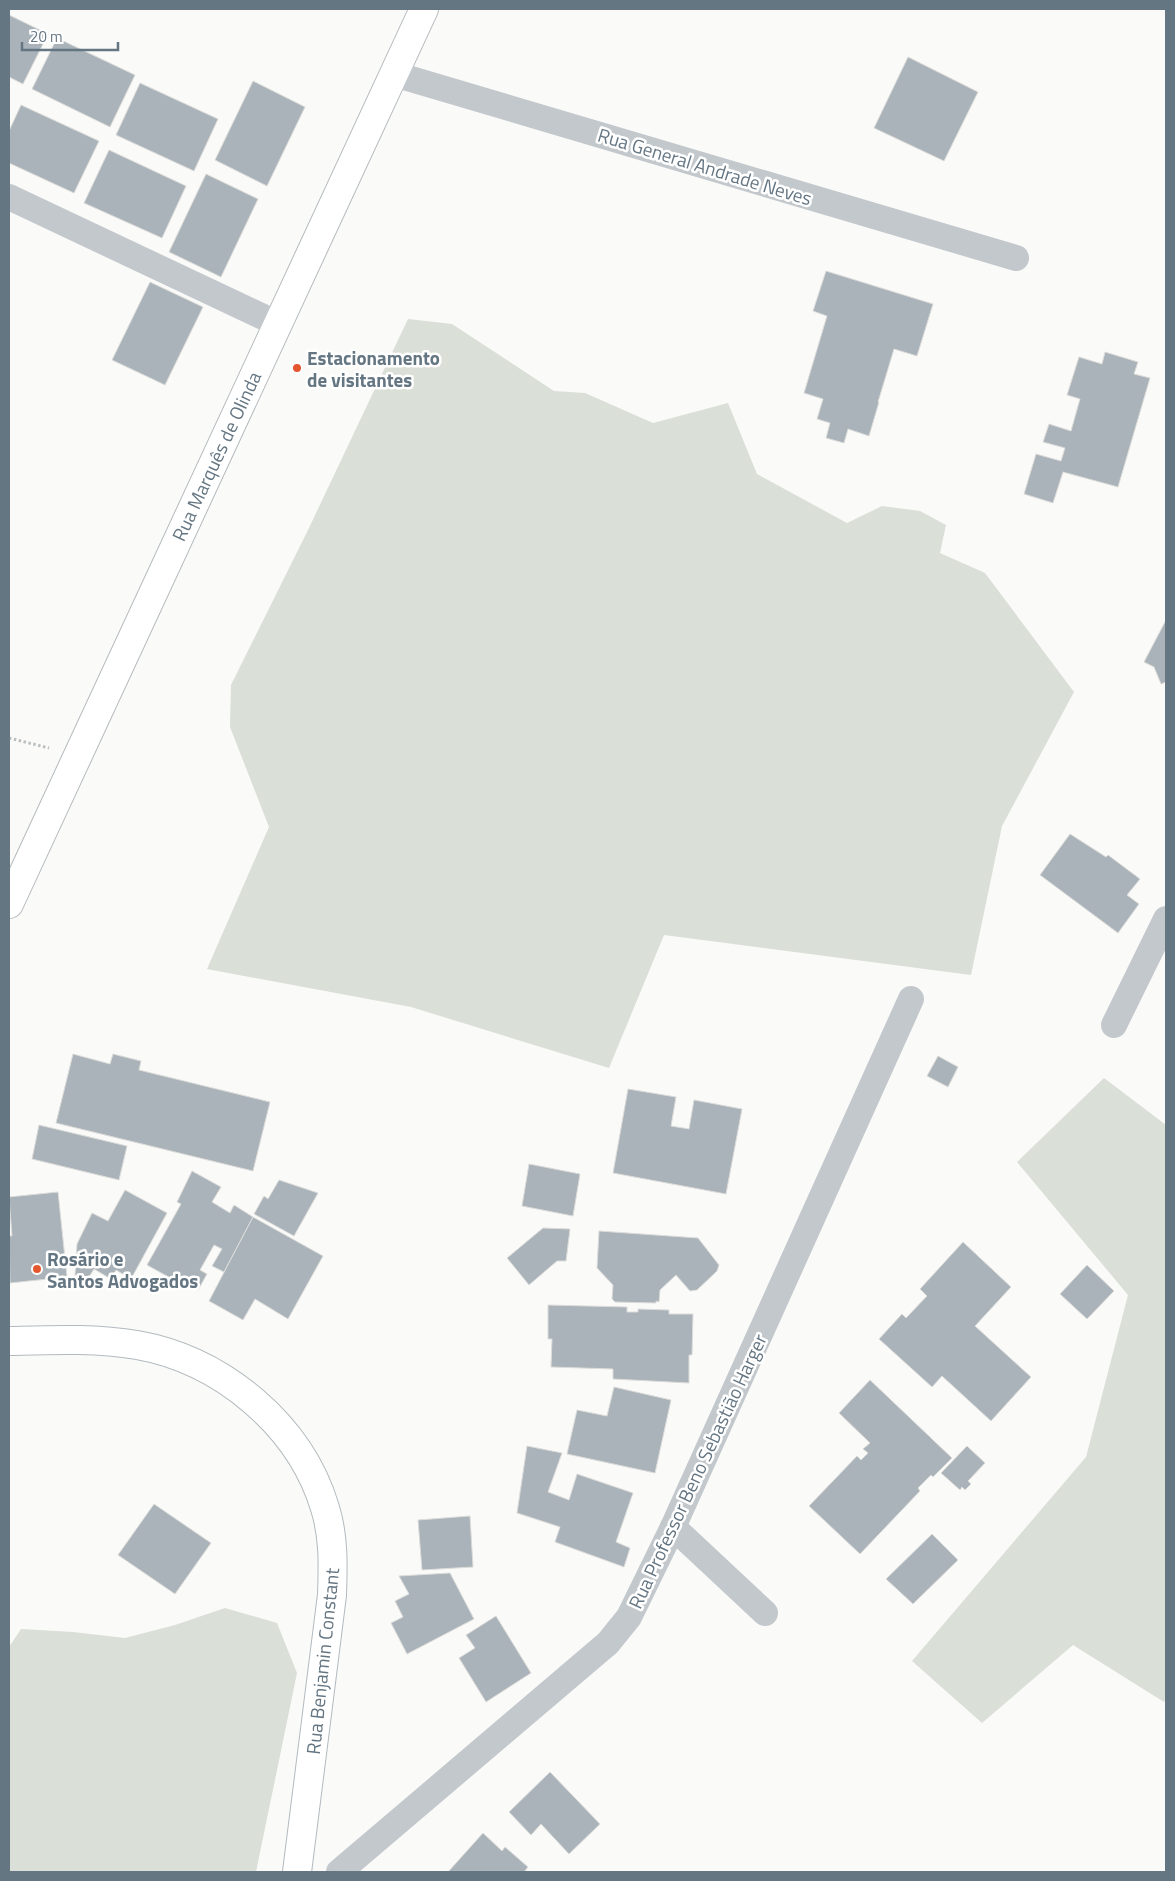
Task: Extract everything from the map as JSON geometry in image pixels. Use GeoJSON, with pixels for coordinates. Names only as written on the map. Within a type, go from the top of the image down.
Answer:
{"type":"FeatureCollection","features":[{"type":"Feature","properties":{"kind":"main road","name":"Rua Marquês de Olinda"},"geometry":{"type":"LineString","coordinates":[[9,904],[424,9]]}},
{"type":"Feature","properties":{"kind":"main road","name":"Rua Benjamin Constant"},"geometry":{"type":"LineString","coordinates":[[9,1341],[75,1340],[137,1345],[180,1356],[220,1376],[254,1401],[284,1432],[306,1465],[325,1508],[333,1550],[333,1586],[297,1872]]}},
{"type":"Feature","properties":{"kind":"street","name":"Rua General Andrade Neves"},"geometry":{"type":"LineString","coordinates":[[394,74],[1016,258]]}},
{"type":"Feature","properties":{"kind":"street"},"geometry":{"type":"LineString","coordinates":[[9,197],[278,324]]}},
{"type":"Feature","properties":{"kind":"street"},"geometry":{"type":"LineString","coordinates":[[1114,1025],[1166,920]]}},
{"type":"Feature","properties":{"kind":"street","name":"Rua Professor Beno Sebastião Harger"},"geometry":{"type":"LineString","coordinates":[[338,1872],[608,1643],[630,1617],[673,1527],[911,999]]}},
{"type":"Feature","properties":{"kind":"street"},"geometry":{"type":"LineString","coordinates":[[673,1527],[765,1613]]}},
{"type":"Feature","properties":{"kind":"path"},"geometry":{"type":"LineString","coordinates":[[9,738],[78,755]]}},
{"type":"Feature","properties":{"kind":"shaded area"},"geometry":{"type":"Polygon","coordinates":[[[408,319],[452,324],[554,391],[585,393],[653,423],[728,403],[757,474],[847,523],[882,506],[920,511],[946,525],[940,553],[985,573],[1074,692],[1002,826],[971,975],[664,935],[609,1068],[411,1007],[207,969],[269,827],[230,727],[231,685],[308,530],[408,319]]]}},
{"type":"Feature","properties":{"kind":"shaded area"},"geometry":{"type":"Polygon","coordinates":[[[1104,1078],[1166,1125],[1166,1698],[1164,1702],[1073,1645],[982,1723],[912,1661],[1086,1457],[1128,1295],[1017,1162],[1104,1078]]]}},
{"type":"Feature","properties":{"kind":"shaded area"},"geometry":{"type":"Polygon","coordinates":[[[225,1608],[277,1623],[297,1673],[256,1872],[9,1872],[9,1647],[21,1629],[125,1638],[175,1625],[225,1608]]]}},
{"type":"Feature","properties":{"kind":"building"},"geometry":{"type":"Polygon","coordinates":[[[9,15],[48,34],[23,84],[9,77],[9,15]]]}},
{"type":"Feature","properties":{"kind":"building"},"geometry":{"type":"Polygon","coordinates":[[[57,38],[135,75],[110,127],[32,89],[57,38]]]}},
{"type":"Feature","properties":{"kind":"building"},"geometry":{"type":"Polygon","coordinates":[[[908,57],[978,92],[944,161],[874,128],[908,57]]]}},
{"type":"Feature","properties":{"kind":"building"},"geometry":{"type":"Polygon","coordinates":[[[253,81],[305,107],[267,186],[215,160],[253,81]]]}},
{"type":"Feature","properties":{"kind":"building"},"geometry":{"type":"Polygon","coordinates":[[[140,83],[218,119],[194,171],[116,135],[140,83]]]}},
{"type":"Feature","properties":{"kind":"building"},"geometry":{"type":"Polygon","coordinates":[[[21,105],[99,141],[74,193],[9,163],[9,131],[21,105]]]}},
{"type":"Feature","properties":{"kind":"building"},"geometry":{"type":"Polygon","coordinates":[[[109,150],[186,186],[162,238],[84,203],[109,150]]]}},
{"type":"Feature","properties":{"kind":"building"},"geometry":{"type":"Polygon","coordinates":[[[206,174],[258,199],[221,277],[169,252],[206,174]]]}},
{"type":"Feature","properties":{"kind":"building"},"geometry":{"type":"Polygon","coordinates":[[[826,271],[933,304],[917,356],[894,349],[869,436],[848,429],[844,443],[826,438],[830,423],[817,419],[823,399],[804,393],[827,316],[813,311],[826,271]]]}},
{"type":"Feature","properties":{"kind":"building"},"geometry":{"type":"Polygon","coordinates":[[[150,282],[203,307],[165,385],[112,360],[150,282]]]}},
{"type":"Feature","properties":{"kind":"building"},"geometry":{"type":"Polygon","coordinates":[[[1105,352],[1138,362],[1134,374],[1150,378],[1118,487],[1063,472],[1053,503],[1024,494],[1036,454],[1061,461],[1065,448],[1043,442],[1049,424],[1071,431],[1080,399],[1067,395],[1079,357],[1102,364],[1105,352]]]}},
{"type":"Feature","properties":{"kind":"building"},"geometry":{"type":"Polygon","coordinates":[[[1166,620],[1166,682],[1161,684],[1154,667],[1144,662],[1166,620]]]}},
{"type":"Feature","properties":{"kind":"building"},"geometry":{"type":"Polygon","coordinates":[[[1070,834],[1106,857],[1108,855],[1140,879],[1127,895],[1139,904],[1118,933],[1040,875],[1070,834]]]}},
{"type":"Feature","properties":{"kind":"building"},"geometry":{"type":"Polygon","coordinates":[[[73,1054],[110,1064],[113,1054],[141,1061],[139,1070],[270,1102],[253,1171],[56,1123],[73,1054]]]}},
{"type":"Feature","properties":{"kind":"building"},"geometry":{"type":"Polygon","coordinates":[[[938,1056],[958,1067],[948,1087],[927,1076],[938,1056]]]}},
{"type":"Feature","properties":{"kind":"building"},"geometry":{"type":"Polygon","coordinates":[[[628,1089],[676,1097],[671,1126],[689,1129],[694,1100],[742,1109],[726,1194],[613,1173],[628,1089]]]}},
{"type":"Feature","properties":{"kind":"building"},"geometry":{"type":"Polygon","coordinates":[[[39,1125],[127,1146],[119,1180],[32,1159],[39,1125]]]}},
{"type":"Feature","properties":{"kind":"building"},"geometry":{"type":"Polygon","coordinates":[[[529,1164],[580,1174],[573,1216],[522,1206],[529,1164]]]}},
{"type":"Feature","properties":{"kind":"building"},"geometry":{"type":"Polygon","coordinates":[[[192,1171],[221,1187],[212,1202],[230,1213],[234,1205],[253,1217],[224,1272],[212,1266],[222,1249],[214,1245],[200,1270],[207,1274],[198,1290],[191,1286],[190,1289],[147,1265],[181,1204],[177,1202],[192,1171]]]}},
{"type":"Feature","properties":{"kind":"building"},"geometry":{"type":"Polygon","coordinates":[[[279,1180],[318,1193],[294,1236],[254,1214],[264,1196],[268,1199],[279,1180]]]}},
{"type":"Feature","properties":{"kind":"building"},"geometry":{"type":"Polygon","coordinates":[[[125,1190],[167,1213],[131,1279],[116,1270],[111,1279],[94,1269],[89,1277],[75,1275],[77,1244],[92,1213],[108,1221],[125,1190]]]}},
{"type":"Feature","properties":{"kind":"building"},"geometry":{"type":"Polygon","coordinates":[[[58,1192],[67,1277],[10,1283],[9,1236],[12,1236],[9,1197],[58,1192]]]}},
{"type":"Feature","properties":{"kind":"building"},"geometry":{"type":"Polygon","coordinates":[[[253,1217],[323,1256],[288,1319],[255,1299],[243,1320],[209,1301],[253,1217]]]}},
{"type":"Feature","properties":{"kind":"building"},"geometry":{"type":"Polygon","coordinates":[[[543,1228],[570,1229],[566,1261],[557,1261],[529,1285],[507,1258],[543,1228]]]}},
{"type":"Feature","properties":{"kind":"building"},"geometry":{"type":"Polygon","coordinates":[[[599,1231],[698,1238],[719,1265],[717,1271],[697,1290],[690,1291],[676,1275],[660,1290],[659,1302],[615,1302],[612,1299],[613,1285],[597,1268],[599,1231]]]}},
{"type":"Feature","properties":{"kind":"building"},"geometry":{"type":"Polygon","coordinates":[[[963,1242],[1011,1287],[975,1326],[1031,1377],[991,1421],[942,1376],[932,1387],[879,1339],[902,1314],[906,1318],[927,1296],[920,1289],[963,1242]]]}},
{"type":"Feature","properties":{"kind":"building"},"geometry":{"type":"Polygon","coordinates":[[[1087,1265],[1114,1291],[1087,1319],[1060,1294],[1087,1265]]]}},
{"type":"Feature","properties":{"kind":"building"},"geometry":{"type":"Polygon","coordinates":[[[548,1305],[627,1307],[627,1312],[638,1312],[638,1309],[669,1310],[669,1314],[693,1314],[692,1355],[689,1355],[689,1383],[613,1379],[613,1369],[551,1367],[552,1339],[548,1339],[548,1305]]]}},
{"type":"Feature","properties":{"kind":"building"},"geometry":{"type":"Polygon","coordinates":[[[870,1380],[952,1458],[933,1477],[931,1475],[918,1488],[920,1491],[860,1554],[809,1506],[857,1456],[861,1460],[868,1453],[863,1449],[870,1443],[839,1413],[870,1380]]]}},
{"type":"Feature","properties":{"kind":"building"},"geometry":{"type":"Polygon","coordinates":[[[614,1387],[671,1400],[655,1473],[567,1454],[577,1410],[607,1416],[614,1387]]]}},
{"type":"Feature","properties":{"kind":"building"},"geometry":{"type":"Polygon","coordinates":[[[527,1446],[562,1453],[548,1492],[569,1500],[577,1474],[633,1493],[616,1542],[630,1548],[624,1567],[555,1542],[560,1527],[517,1513],[527,1446]]]}},
{"type":"Feature","properties":{"kind":"building"},"geometry":{"type":"Polygon","coordinates":[[[967,1446],[985,1463],[968,1481],[971,1484],[965,1490],[962,1487],[960,1490],[941,1473],[967,1446]]]}},
{"type":"Feature","properties":{"kind":"building"},"geometry":{"type":"Polygon","coordinates":[[[154,1504],[211,1543],[175,1594],[118,1555],[154,1504]]]}},
{"type":"Feature","properties":{"kind":"building"},"geometry":{"type":"Polygon","coordinates":[[[470,1516],[473,1567],[422,1570],[418,1520],[470,1516]]]}},
{"type":"Feature","properties":{"kind":"building"},"geometry":{"type":"Polygon","coordinates":[[[932,1534],[958,1560],[913,1604],[886,1579],[932,1534]]]}},
{"type":"Feature","properties":{"kind":"building"},"geometry":{"type":"Polygon","coordinates":[[[450,1573],[474,1619],[407,1654],[391,1623],[403,1617],[395,1601],[409,1594],[399,1576],[450,1573]]]}},
{"type":"Feature","properties":{"kind":"building"},"geometry":{"type":"Polygon","coordinates":[[[496,1616],[531,1673],[486,1702],[459,1658],[475,1648],[466,1635],[496,1616]]]}},
{"type":"Feature","properties":{"kind":"building"},"geometry":{"type":"Polygon","coordinates":[[[550,1772],[600,1824],[569,1854],[541,1824],[531,1835],[509,1812],[550,1772]]]}},
{"type":"Feature","properties":{"kind":"building"},"geometry":{"type":"Polygon","coordinates":[[[483,1833],[502,1851],[505,1847],[528,1867],[524,1872],[448,1872],[483,1833]]]}},
{"type":"Feature","properties":{"kind":"place","name":"Estacionamento de visitantes"},"geometry":{"type":"Point","coordinates":[297,368]}},
{"type":"Feature","properties":{"kind":"place","name":"Rosário e Santos Advogados"},"geometry":{"type":"Point","coordinates":[37,1269]}}]}
